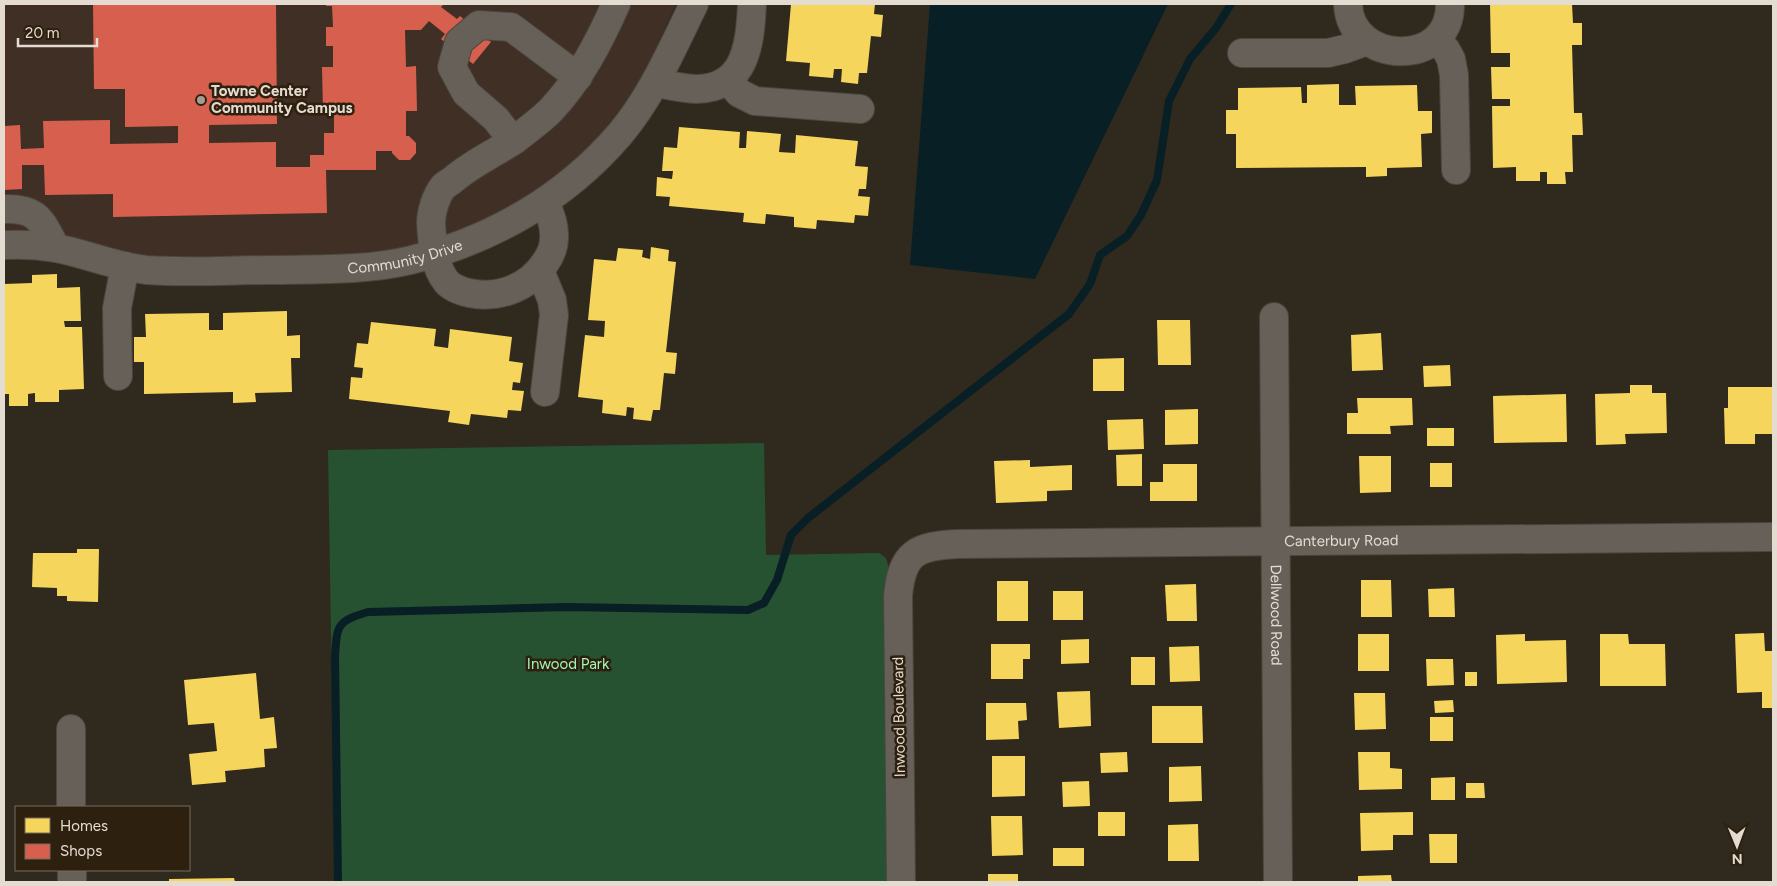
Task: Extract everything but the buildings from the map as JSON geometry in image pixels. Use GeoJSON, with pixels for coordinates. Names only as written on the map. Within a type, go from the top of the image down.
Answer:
{"type":"FeatureCollection","features":[{"type":"Feature","properties":{"kind":"street"},"geometry":{"type":"LineString","coordinates":[[545,202],[553,223],[554,239],[551,254],[540,271],[529,281],[514,290],[480,295],[462,291],[452,286],[442,274],[434,253],[431,221],[433,208],[443,188],[471,165],[513,141],[550,110],[578,77],[601,37],[616,4]]}},
{"type":"Feature","properties":{"kind":"street","name":"Community Drive"},"geometry":{"type":"LineString","coordinates":[[4,244],[27,244],[56,248],[138,269],[168,271],[348,268],[410,260],[470,242],[525,215],[545,202],[576,178],[620,134],[656,83],[694,4]]}},
{"type":"Feature","properties":{"kind":"street"},"geometry":{"type":"LineString","coordinates":[[656,83],[697,89],[713,87],[729,80],[741,64],[749,46],[752,4]]}},
{"type":"Feature","properties":{"kind":"street"},"geometry":{"type":"LineString","coordinates":[[1348,4],[1348,13],[1353,28],[1367,41],[1387,50],[1404,51],[1421,48],[1436,40],[1447,25],[1450,4]]}},
{"type":"Feature","properties":{"kind":"street"},"geometry":{"type":"LineString","coordinates":[[513,141],[496,119],[466,93],[452,67],[459,42],[479,25],[511,27],[578,77]]}},
{"type":"Feature","properties":{"kind":"street"},"geometry":{"type":"LineString","coordinates":[[1436,40],[1446,50],[1454,75],[1456,170]]}},
{"type":"Feature","properties":{"kind":"street"},"geometry":{"type":"LineString","coordinates":[[1242,53],[1328,53],[1367,41]]}},
{"type":"Feature","properties":{"kind":"street"},"geometry":{"type":"LineString","coordinates":[[729,80],[739,93],[755,101],[860,110]]}},
{"type":"Feature","properties":{"kind":"street"},"geometry":{"type":"LineString","coordinates":[[4,209],[28,211],[40,219],[56,248]]}},
{"type":"Feature","properties":{"kind":"street"},"geometry":{"type":"LineString","coordinates":[[118,376],[117,308],[125,266]]}},
{"type":"Feature","properties":{"kind":"street"},"geometry":{"type":"LineString","coordinates":[[540,271],[552,300],[554,315],[546,392]]}},
{"type":"Feature","properties":{"kind":"street","name":"Dellwood Road"},"geometry":{"type":"LineString","coordinates":[[1274,317],[1278,882]]}},
{"type":"Feature","properties":{"kind":"street","name":"Canterbury Road"},"geometry":{"type":"LineString","coordinates":[[912,555],[928,546],[957,544],[1276,540],[1773,538]]}},
{"type":"Feature","properties":{"kind":"street","name":"Inwood Boulevard"},"geometry":{"type":"LineString","coordinates":[[901,882],[898,596],[901,573],[912,555]]}},
{"type":"Feature","properties":{"kind":"street"},"geometry":{"type":"LineString","coordinates":[[71,729],[72,806]]}},
{"type":"Feature","properties":{"kind":"shaded area"},"geometry":{"type":"Polygon","coordinates":[[[4,4],[676,4],[644,75],[628,104],[593,149],[504,216],[410,249],[359,255],[156,259],[107,249],[65,236],[4,233],[4,4]]]}},
{"type":"Feature","properties":{"kind":"green space","name":"Inwood Park"},"geometry":{"type":"Polygon","coordinates":[[[764,443],[766,555],[879,553],[886,558],[888,565],[893,882],[335,882],[328,450],[764,443]]]}},
{"type":"Feature","properties":{"kind":"water"},"geometry":{"type":"Polygon","coordinates":[[[930,4],[1168,4],[1035,279],[910,265],[930,4]]]}},
{"type":"Feature","properties":{"kind":"waterway"},"geometry":{"type":"LineString","coordinates":[[338,882],[335,656],[338,631],[344,622],[368,612],[566,607],[748,610],[764,603],[777,580],[791,535],[808,518],[1069,314],[1090,284],[1100,255],[1127,236],[1141,215],[1157,180],[1169,101],[1190,59],[1216,28],[1231,4]]}},
{"type":"Feature","properties":{"kind":"place","name":"Towne Center Community Campus"},"geometry":{"type":"Point","coordinates":[201,100]}}]}
